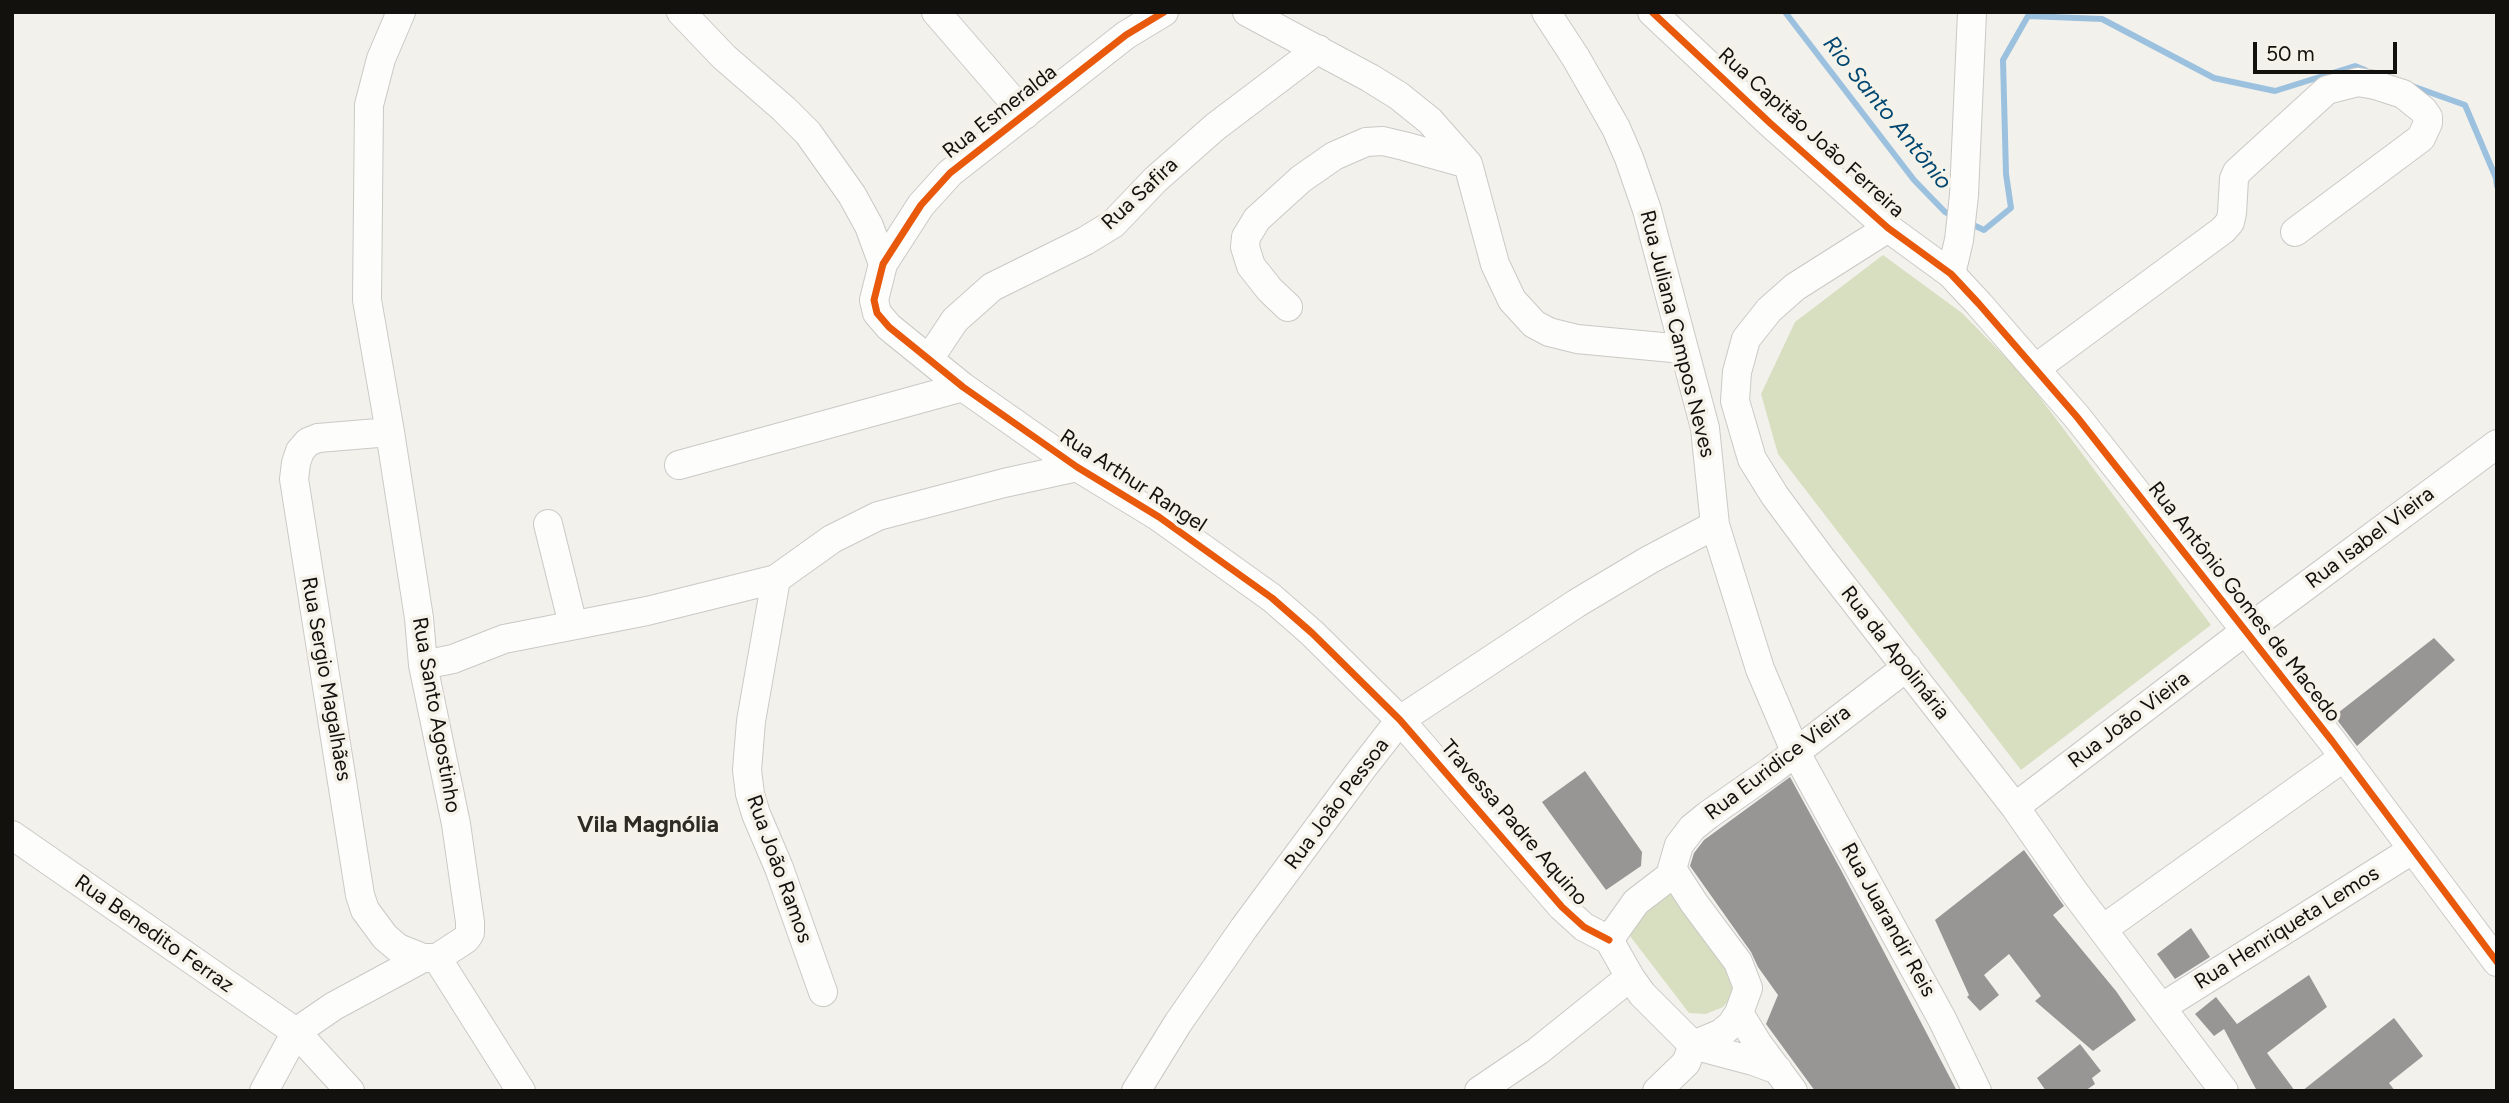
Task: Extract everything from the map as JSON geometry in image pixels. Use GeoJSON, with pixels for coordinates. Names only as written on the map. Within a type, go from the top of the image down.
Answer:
{"type":"FeatureCollection","features":[{"type":"Feature","properties":{"kind":"street","name":"Rua Santo Agostinho"},"geometry":{"type":"LineString","coordinates":[[401,12],[381,59],[369,105],[367,300],[390,432],[424,665],[456,824],[471,922],[470,933],[466,939],[430,958]]}},
{"type":"Feature","properties":{"kind":"street"},"geometry":{"type":"LineString","coordinates":[[681,12],[724,57],[808,133],[852,195],[869,226],[883,264]]}},
{"type":"Feature","properties":{"kind":"street"},"geometry":{"type":"LineString","coordinates":[[936,12],[1025,115]]}},
{"type":"Feature","properties":{"kind":"street","name":"Rua Esmeralda"},"geometry":{"type":"LineString","coordinates":[[883,264],[921,205],[950,173],[1126,35],[1164,12]]}},
{"type":"Feature","properties":{"kind":"street"},"geometry":{"type":"LineString","coordinates":[[1247,12],[1399,96],[1430,121],[1468,164],[1495,264],[1512,300],[1534,324],[1549,332],[1577,339],[1683,349]]}},
{"type":"Feature","properties":{"kind":"street","name":"Rua Juliana Campos Neves"},"geometry":{"type":"LineString","coordinates":[[1546,12],[1595,91],[1629,158],[1660,253],[1705,428],[1715,525],[1760,669],[1795,751]]}},
{"type":"Feature","properties":{"kind":"street","name":"Rua Capitão João Ferreira"},"geometry":{"type":"LineString","coordinates":[[1652,12],[1770,123],[1888,228],[1951,274]]}},
{"type":"Feature","properties":{"kind":"street"},"geometry":{"type":"LineString","coordinates":[[1951,274],[1959,240],[1964,195],[1972,12]]}},
{"type":"Feature","properties":{"kind":"street","name":"Rua Safira"},"geometry":{"type":"LineString","coordinates":[[929,359],[955,320],[992,287],[1085,242],[1113,224],[1181,156],[1318,49]]}},
{"type":"Feature","properties":{"kind":"street"},"geometry":{"type":"LineString","coordinates":[[2036,368],[2224,230],[2230,222],[2237,172],[2327,90],[2358,82],[2375,85],[2403,94],[2423,110],[2428,117],[2428,123],[2421,138],[2295,232]]}},
{"type":"Feature","properties":{"kind":"street"},"geometry":{"type":"LineString","coordinates":[[1288,307],[1251,266],[1245,247],[1246,237],[1257,219],[1301,179],[1334,156],[1366,142],[1393,144],[1468,164]]}},
{"type":"Feature","properties":{"kind":"street","name":"Rua da Apolinária"},"geometry":{"type":"LineString","coordinates":[[1888,228],[1795,287],[1769,310],[1746,339],[1737,372],[1735,401],[1752,459],[1775,496],[2015,807],[2224,1091]]}},
{"type":"Feature","properties":{"kind":"street","name":"Rua Arthur Rangel"},"geometry":{"type":"LineString","coordinates":[[883,264],[873,300],[877,313],[888,327],[963,387],[1077,467],[1169,524],[1272,598],[1312,633],[1400,720]]}},
{"type":"Feature","properties":{"kind":"street","name":"Rua Antônio Gomes de Macedo"},"geometry":{"type":"LineString","coordinates":[[1951,274],[2036,368],[2204,578],[2344,757],[2497,962]]}},
{"type":"Feature","properties":{"kind":"street"},"geometry":{"type":"LineString","coordinates":[[678,465],[963,387]]}},
{"type":"Feature","properties":{"kind":"street","name":"Rua Sergio Magalhães"},"geometry":{"type":"LineString","coordinates":[[390,432],[318,438],[308,442],[300,451],[294,479],[360,895],[365,910],[384,937],[398,948],[430,958]]}},
{"type":"Feature","properties":{"kind":"street","name":"Rua Isabel Vieira"},"geometry":{"type":"LineString","coordinates":[[2244,632],[2497,444]]}},
{"type":"Feature","properties":{"kind":"street"},"geometry":{"type":"LineString","coordinates":[[424,665],[453,659],[504,639],[647,611],[776,579],[832,539],[878,516],[1077,467]]}},
{"type":"Feature","properties":{"kind":"street"},"geometry":{"type":"LineString","coordinates":[[548,524],[573,625]]}},
{"type":"Feature","properties":{"kind":"street","name":"Rua João Pessoa"},"geometry":{"type":"LineString","coordinates":[[1136,1091],[1158,1053],[1244,928],[1400,720],[1577,603],[1715,525]]}},
{"type":"Feature","properties":{"kind":"street","name":"Rua João Ramos"},"geometry":{"type":"LineString","coordinates":[[776,579],[751,721],[747,771],[756,814],[779,867],[823,992]]}},
{"type":"Feature","properties":{"kind":"street","name":"Rua João Vieira"},"geometry":{"type":"LineString","coordinates":[[2015,807],[2244,632]]}},
{"type":"Feature","properties":{"kind":"street","name":"Rua Euridice Vieira"},"geometry":{"type":"LineString","coordinates":[[1676,875],[1672,869],[1679,845],[1692,828],[1906,667]]}},
{"type":"Feature","properties":{"kind":"street","name":"Travessa Padre Aquino"},"geometry":{"type":"LineString","coordinates":[[1400,720],[1562,907],[1584,928],[1609,940]]}},
{"type":"Feature","properties":{"kind":"street","name":"Rua Juarandir Reis"},"geometry":{"type":"LineString","coordinates":[[1795,751],[1942,1019],[1977,1091]]}},
{"type":"Feature","properties":{"kind":"street"},"geometry":{"type":"LineString","coordinates":[[2103,929],[2344,757]]}},
{"type":"Feature","properties":{"kind":"street","name":"Rua Benedito Ferraz"},"geometry":{"type":"LineString","coordinates":[[12,835],[296,1032],[350,1091]]}},
{"type":"Feature","properties":{"kind":"street","name":"Rua Henriqueta Lemos"},"geometry":{"type":"LineString","coordinates":[[2162,1007],[2412,850]]}},
{"type":"Feature","properties":{"kind":"street"},"geometry":{"type":"LineString","coordinates":[[1657,1091],[1686,1063],[1693,1045],[1720,1034],[1731,1025],[1739,1013],[1748,988],[1744,972],[1676,875],[1670,876],[1636,902],[1609,940],[1630,977],[1654,1007],[1693,1045],[1753,1061],[1786,1080]]}},
{"type":"Feature","properties":{"kind":"street"},"geometry":{"type":"LineString","coordinates":[[264,1091],[296,1032],[334,1006],[430,958],[521,1091]]}},
{"type":"Feature","properties":{"kind":"street"},"geometry":{"type":"LineString","coordinates":[[1479,1091],[1538,1051],[1630,977]]}},
{"type":"Feature","properties":{"kind":"street"},"geometry":{"type":"LineString","coordinates":[[1739,1013],[1786,1080]]}},
{"type":"Feature","properties":{"kind":"green space"},"geometry":{"type":"Polygon","coordinates":[[[1883,255],[1962,313],[2023,375],[2211,625],[2021,770],[1778,454],[1761,394],[1795,322],[1883,255]]]}},
{"type":"Feature","properties":{"kind":"green space"},"geometry":{"type":"Polygon","coordinates":[[[1660,891],[1680,894],[1739,975],[1737,992],[1723,1007],[1706,1014],[1689,1013],[1630,936],[1631,915],[1660,891]]]}},
{"type":"Feature","properties":{"kind":"building"},"geometry":{"type":"Polygon","coordinates":[[[2434,638],[2455,660],[2357,746],[2334,716],[2434,638]]]}},
{"type":"Feature","properties":{"kind":"building"},"geometry":{"type":"Polygon","coordinates":[[[1585,771],[1642,852],[1641,866],[1606,890],[1542,802],[1585,771]]]}},
{"type":"Feature","properties":{"kind":"building"},"geometry":{"type":"Polygon","coordinates":[[[1790,777],[1957,1091],[1815,1091],[1766,1024],[1778,995],[1690,866],[1694,853],[1704,840],[1790,777]]]}},
{"type":"Feature","properties":{"kind":"building"},"geometry":{"type":"Polygon","coordinates":[[[2024,850],[2064,906],[2053,915],[2116,991],[2136,1020],[2093,1051],[2035,1001],[2041,996],[2009,954],[1984,975],[1999,995],[1980,1011],[1967,997],[1969,995],[1935,920],[2024,850]]]}},
{"type":"Feature","properties":{"kind":"building"},"geometry":{"type":"Polygon","coordinates":[[[2191,928],[2210,957],[2175,979],[2157,954],[2191,928]]]}},
{"type":"Feature","properties":{"kind":"building"},"geometry":{"type":"Polygon","coordinates":[[[2309,975],[2327,1007],[2267,1053],[2295,1091],[2257,1091],[2224,1029],[2214,1036],[2195,1014],[2216,997],[2237,1024],[2309,975]]]}},
{"type":"Feature","properties":{"kind":"building"},"geometry":{"type":"Polygon","coordinates":[[[2394,1018],[2423,1056],[2389,1083],[2395,1091],[2302,1091],[2394,1018]]]}},
{"type":"Feature","properties":{"kind":"building"},"geometry":{"type":"Polygon","coordinates":[[[2080,1044],[2101,1071],[2092,1078],[2095,1084],[2085,1091],[2046,1091],[2037,1078],[2080,1044]]]}},
{"type":"Feature","properties":{"kind":"waterway","name":"Rio Santo Antônio"},"geometry":{"type":"LineString","coordinates":[[1785,12],[1914,180],[1945,212],[1956,217]]}},
{"type":"Feature","properties":{"kind":"waterway","name":"Rio Santo Antônio"},"geometry":{"type":"LineString","coordinates":[[1969,223],[1984,230],[2011,208],[2006,174],[2003,60],[2028,16],[2102,19],[2214,78],[2275,91],[2355,66],[2365,70]]}},
{"type":"Feature","properties":{"kind":"waterway","name":"Rio Santo Antônio"},"geometry":{"type":"LineString","coordinates":[[2412,86],[2465,105],[2497,186]]}},
{"type":"Feature","properties":{"kind":"cycle path"},"geometry":{"type":"LineString","coordinates":[[1164,12],[1126,35],[950,173],[921,205],[883,264],[874,300],[877,313],[889,327],[963,387],[1077,467],[1159,517],[1272,598],[1312,633],[1400,720],[1562,907],[1584,927],[1609,940]]}},
{"type":"Feature","properties":{"kind":"cycle path"},"geometry":{"type":"LineString","coordinates":[[1652,12],[1770,123],[1888,228],[1951,274],[1979,304],[2077,417],[2204,578],[2332,741],[2497,962]]}},
{"type":"Feature","properties":{"kind":"district","name":"Vila Magnólia"},"geometry":{"type":"Point","coordinates":[648,825]}}]}
